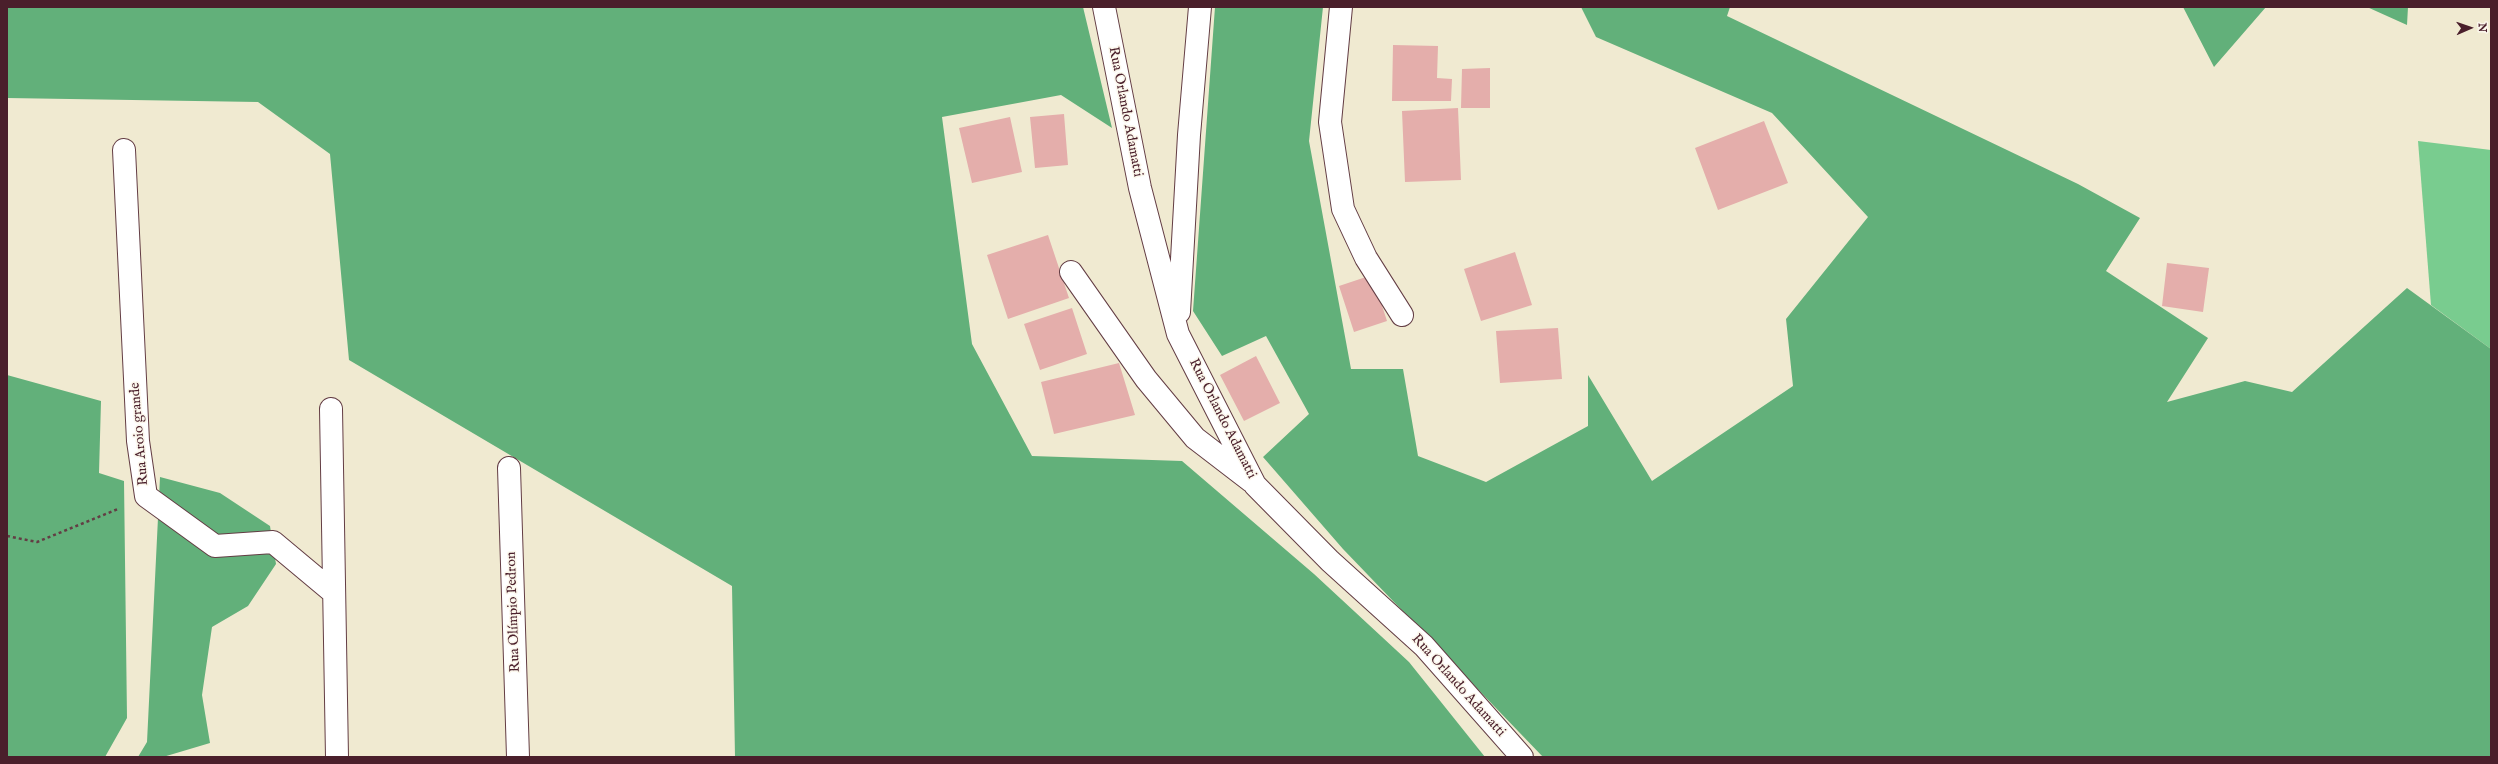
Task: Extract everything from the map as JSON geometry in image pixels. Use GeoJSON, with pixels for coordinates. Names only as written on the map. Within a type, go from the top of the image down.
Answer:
{"type":"FeatureCollection","features":[{"type":"Feature","properties":{"kind":"street","name":"Rua Orlando Adamatti"},"geometry":{"type":"LineString","coordinates":[[1104,7],[1140,188],[1178,334],[1255,485],[1330,561],[1424,646],[1522,757]]}},
{"type":"Feature","properties":{"kind":"street"},"geometry":{"type":"LineString","coordinates":[[1178,334],[1189,135],[1200,7]]}},
{"type":"Feature","properties":{"kind":"street"},"geometry":{"type":"LineString","coordinates":[[1341,7],[1330,122],[1343,209],[1366,258],[1402,315]]}},
{"type":"Feature","properties":{"kind":"street","name":"Rua Aroio grande"},"geometry":{"type":"LineString","coordinates":[[124,150],[138,441],[146,496],[215,546],[273,542],[334,593]]}},
{"type":"Feature","properties":{"kind":"street"},"geometry":{"type":"LineString","coordinates":[[1071,272],[1146,379],[1195,438],[1255,485]]}},
{"type":"Feature","properties":{"kind":"street"},"geometry":{"type":"LineString","coordinates":[[331,409],[336,757]]}},
{"type":"Feature","properties":{"kind":"street","name":"Rua Olímpio Pedron"},"geometry":{"type":"LineString","coordinates":[[509,468],[518,757]]}},
{"type":"Feature","properties":{"kind":"path"},"geometry":{"type":"LineString","coordinates":[[7,536],[37,542],[146,496]]}},
{"type":"Feature","properties":{"kind":"green space"},"geometry":{"type":"Polygon","coordinates":[[[7,7],[1083,7],[1112,128],[1061,95],[942,117],[972,344],[1032,456],[1182,461],[1314,574],[1409,662],[1485,757],[735,757],[732,586],[349,360],[330,154],[258,102],[7,98],[7,7]]]}},
{"type":"Feature","properties":{"kind":"green space"},"geometry":{"type":"Polygon","coordinates":[[[1215,7],[1323,7],[1309,141],[1351,369],[1403,369],[1418,456],[1486,482],[1588,426],[1588,375],[1652,481],[1793,386],[1786,319],[1868,217],[1772,113],[1596,37],[1581,7],[1730,7],[1727,16],[2078,184],[2140,218],[2106,271],[2208,338],[2167,402],[2245,381],[2292,392],[2407,288],[2491,349],[2491,757],[1543,757],[1343,549],[1263,457],[1309,414],[1266,336],[1222,356],[1193,311],[1215,7]]]}},
{"type":"Feature","properties":{"kind":"green space"},"geometry":{"type":"Polygon","coordinates":[[[2183,7],[2266,7],[2214,67],[2183,7]]]}},
{"type":"Feature","properties":{"kind":"green space"},"geometry":{"type":"Polygon","coordinates":[[[2367,7],[2408,7],[2407,25],[2367,7]]]}},
{"type":"Feature","properties":{"kind":"green space"},"geometry":{"type":"Polygon","coordinates":[[[2418,141],[2491,150],[2491,349],[2431,305],[2418,141]]]}},
{"type":"Feature","properties":{"kind":"green space"},"geometry":{"type":"Polygon","coordinates":[[[7,375],[101,401],[99,473],[124,481],[127,718],[105,757],[7,757],[7,375]]]}},
{"type":"Feature","properties":{"kind":"green space"},"geometry":{"type":"Polygon","coordinates":[[[160,477],[220,493],[270,526],[276,564],[248,606],[212,627],[202,695],[210,743],[163,757],[138,757],[147,742],[160,477]]]}},
{"type":"Feature","properties":{"kind":"building"},"geometry":{"type":"Polygon","coordinates":[[[1393,45],[1438,46],[1437,78],[1452,79],[1451,101],[1392,101],[1393,45]]]}},
{"type":"Feature","properties":{"kind":"building"},"geometry":{"type":"Polygon","coordinates":[[[1490,68],[1490,108],[1461,108],[1462,69],[1490,68]]]}},
{"type":"Feature","properties":{"kind":"building"},"geometry":{"type":"Polygon","coordinates":[[[1458,108],[1461,180],[1405,182],[1402,111],[1458,108]]]}},
{"type":"Feature","properties":{"kind":"building"},"geometry":{"type":"Polygon","coordinates":[[[1064,114],[1068,165],[1035,168],[1030,117],[1064,114]]]}},
{"type":"Feature","properties":{"kind":"building"},"geometry":{"type":"Polygon","coordinates":[[[1010,117],[1022,172],[972,183],[959,128],[1010,117]]]}},
{"type":"Feature","properties":{"kind":"building"},"geometry":{"type":"Polygon","coordinates":[[[1764,121],[1788,183],[1718,210],[1695,148],[1764,121]]]}},
{"type":"Feature","properties":{"kind":"building"},"geometry":{"type":"Polygon","coordinates":[[[1048,235],[1069,298],[1008,319],[987,255],[1048,235]]]}},
{"type":"Feature","properties":{"kind":"building"},"geometry":{"type":"Polygon","coordinates":[[[1515,252],[1532,305],[1481,321],[1464,269],[1515,252]]]}},
{"type":"Feature","properties":{"kind":"building"},"geometry":{"type":"Polygon","coordinates":[[[2167,263],[2209,268],[2203,312],[2162,306],[2167,263]]]}},
{"type":"Feature","properties":{"kind":"building"},"geometry":{"type":"Polygon","coordinates":[[[1372,275],[1387,321],[1354,332],[1339,286],[1372,275]]]}},
{"type":"Feature","properties":{"kind":"building"},"geometry":{"type":"Polygon","coordinates":[[[1072,308],[1087,354],[1040,370],[1024,324],[1072,308]]]}},
{"type":"Feature","properties":{"kind":"building"},"geometry":{"type":"Polygon","coordinates":[[[1558,328],[1562,379],[1500,383],[1496,331],[1558,328]]]}},
{"type":"Feature","properties":{"kind":"building"},"geometry":{"type":"Polygon","coordinates":[[[1256,356],[1280,403],[1244,421],[1220,375],[1256,356]]]}},
{"type":"Feature","properties":{"kind":"building"},"geometry":{"type":"Polygon","coordinates":[[[1119,363],[1135,415],[1054,434],[1041,382],[1119,363]]]}}]}
